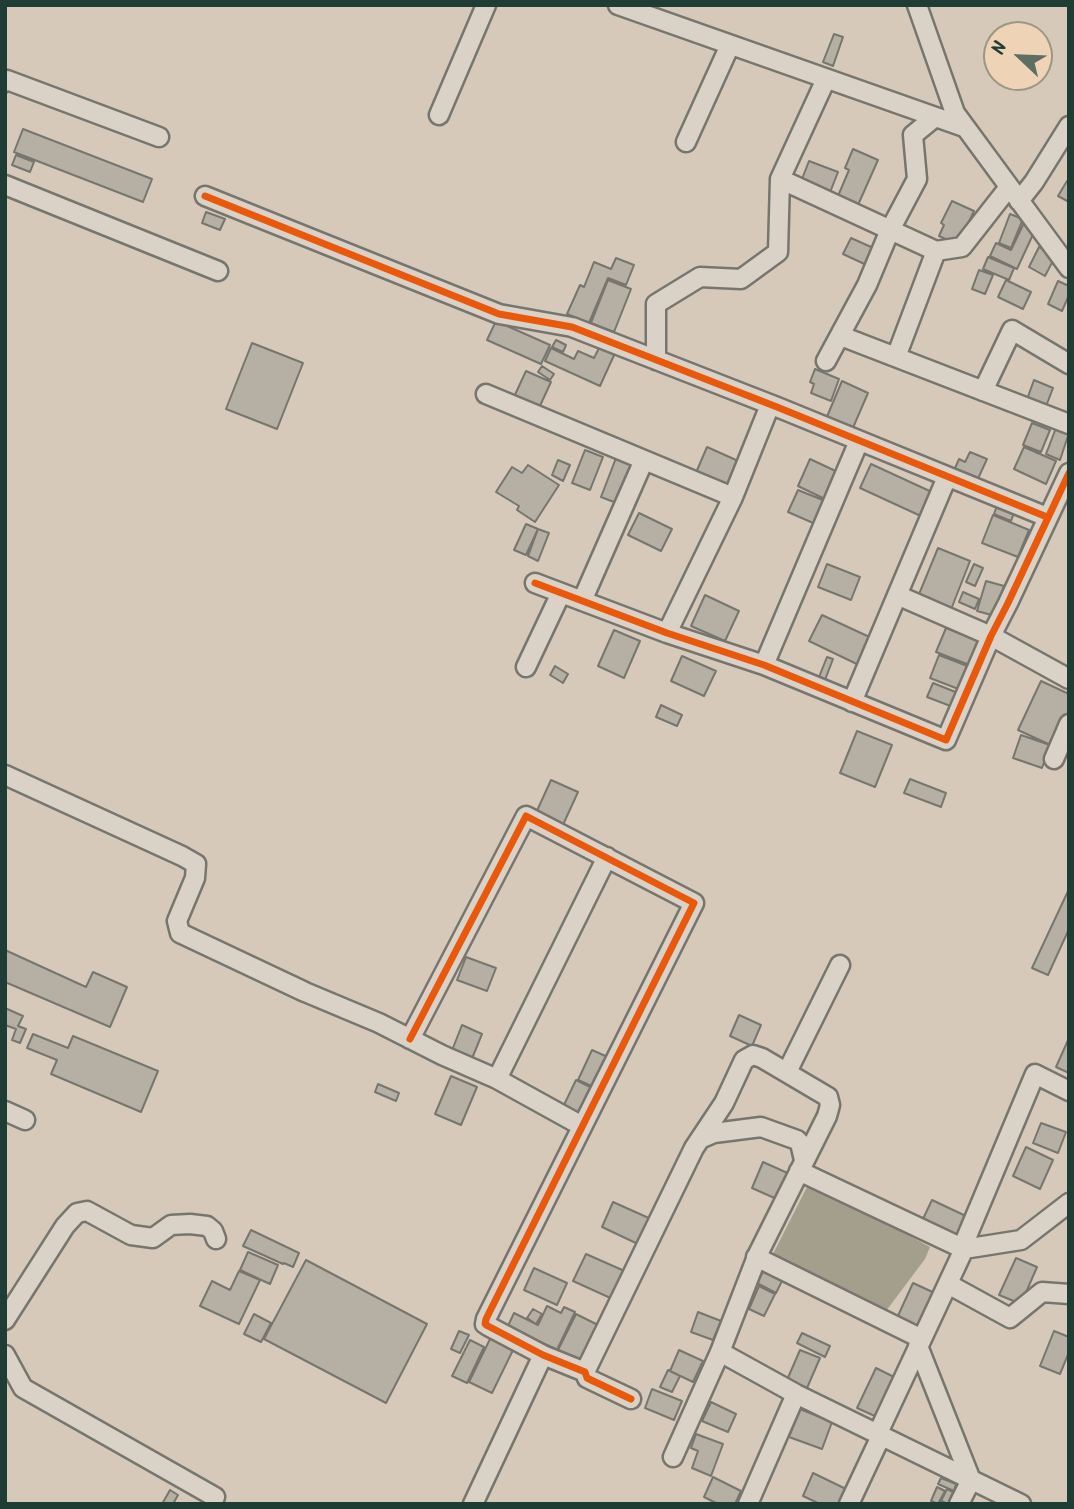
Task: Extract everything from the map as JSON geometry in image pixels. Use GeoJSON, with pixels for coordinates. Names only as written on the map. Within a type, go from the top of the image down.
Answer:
{"type":"FeatureCollection","features":[{"type":"Feature","properties":{"kind":"street"},"geometry":{"type":"LineString","coordinates":[[439,115],[486,5]]}},
{"type":"Feature","properties":{"kind":"street"},"geometry":{"type":"LineString","coordinates":[[618,5],[964,127]]}},
{"type":"Feature","properties":{"kind":"street"},"geometry":{"type":"LineString","coordinates":[[916,6],[955,113],[1069,268]]}},
{"type":"Feature","properties":{"kind":"street"},"geometry":{"type":"LineString","coordinates":[[686,142],[730,45]]}},
{"type":"Feature","properties":{"kind":"street"},"geometry":{"type":"LineString","coordinates":[[656,360],[656,304],[700,277],[741,279],[778,252],[780,179],[826,79]]}},
{"type":"Feature","properties":{"kind":"street"},"geometry":{"type":"LineString","coordinates":[[5,82],[7,80],[159,137]]}},
{"type":"Feature","properties":{"kind":"street"},"geometry":{"type":"LineString","coordinates":[[826,362],[867,285],[890,230],[917,179],[913,135],[935,117]]}},
{"type":"Feature","properties":{"kind":"street"},"geometry":{"type":"LineString","coordinates":[[780,179],[936,251],[962,247],[1014,194],[1034,182],[1069,126]]}},
{"type":"Feature","properties":{"kind":"street"},"geometry":{"type":"LineString","coordinates":[[5,185],[218,271]]}},
{"type":"Feature","properties":{"kind":"street"},"geometry":{"type":"LineString","coordinates":[[205,196],[499,314],[572,327],[1047,517]]}},
{"type":"Feature","properties":{"kind":"street"},"geometry":{"type":"LineString","coordinates":[[896,357],[936,251]]}},
{"type":"Feature","properties":{"kind":"street"},"geometry":{"type":"LineString","coordinates":[[983,391],[1012,330],[1069,364]]}},
{"type":"Feature","properties":{"kind":"street"},"geometry":{"type":"LineString","coordinates":[[841,336],[1069,424]]}},
{"type":"Feature","properties":{"kind":"street"},"geometry":{"type":"LineString","coordinates":[[486,394],[733,497]]}},
{"type":"Feature","properties":{"kind":"street"},"geometry":{"type":"LineString","coordinates":[[667,633],[733,497],[770,405]]}},
{"type":"Feature","properties":{"kind":"street"},"geometry":{"type":"LineString","coordinates":[[764,665],[859,441]]}},
{"type":"Feature","properties":{"kind":"street"},"geometry":{"type":"LineString","coordinates":[[583,601],[644,460]]}},
{"type":"Feature","properties":{"kind":"street"},"geometry":{"type":"LineString","coordinates":[[852,702],[947,477]]}},
{"type":"Feature","properties":{"kind":"street"},"geometry":{"type":"LineString","coordinates":[[535,583],[667,633],[764,665],[946,740],[1047,517],[1066,486]]}},
{"type":"Feature","properties":{"kind":"street"},"geometry":{"type":"LineString","coordinates":[[526,667],[561,593]]}},
{"type":"Feature","properties":{"kind":"street"},"geometry":{"type":"LineString","coordinates":[[897,595],[991,636],[1069,679]]}},
{"type":"Feature","properties":{"kind":"street"},"geometry":{"type":"LineString","coordinates":[[1054,759],[1069,724]]}},
{"type":"Feature","properties":{"kind":"street"},"geometry":{"type":"LineString","coordinates":[[5,775],[196,863],[195,878],[177,921],[180,933],[497,1079],[582,1126]]}},
{"type":"Feature","properties":{"kind":"street"},"geometry":{"type":"LineString","coordinates":[[410,1039],[526,816],[694,903],[486,1319],[485,1324],[488,1326],[543,1356],[585,1371]]}},
{"type":"Feature","properties":{"kind":"street"},"geometry":{"type":"LineString","coordinates":[[497,1079],[607,857]]}},
{"type":"Feature","properties":{"kind":"street"},"geometry":{"type":"LineString","coordinates":[[787,1072],[841,965]]}},
{"type":"Feature","properties":{"kind":"street"},"geometry":{"type":"LineString","coordinates":[[631,1399],[587,1378],[585,1371],[694,1148],[724,1102],[744,1060],[753,1055],[762,1058],[828,1097],[831,1105],[757,1257],[720,1352],[673,1457]]}},
{"type":"Feature","properties":{"kind":"street"},"geometry":{"type":"LineString","coordinates":[[849,1504],[948,1284],[1035,1074],[1069,1091]]}},
{"type":"Feature","properties":{"kind":"street"},"geometry":{"type":"LineString","coordinates":[[5,1111],[25,1120]]}},
{"type":"Feature","properties":{"kind":"street"},"geometry":{"type":"LineString","coordinates":[[700,1139],[714,1133],[761,1126],[797,1140],[800,1143],[802,1165]]}},
{"type":"Feature","properties":{"kind":"street"},"geometry":{"type":"LineString","coordinates":[[802,1165],[963,1248],[1021,1240],[1069,1203]]}},
{"type":"Feature","properties":{"kind":"street"},"geometry":{"type":"LineString","coordinates":[[5,1320],[65,1226],[77,1213],[87,1211],[131,1236],[153,1238],[171,1225],[190,1224],[207,1226],[214,1231],[216,1239]]}},
{"type":"Feature","properties":{"kind":"street"},"geometry":{"type":"LineString","coordinates":[[757,1257],[920,1342],[971,1479],[959,1504]]}},
{"type":"Feature","properties":{"kind":"street"},"geometry":{"type":"LineString","coordinates":[[948,1284],[1010,1318],[1042,1292],[1069,1294]]}},
{"type":"Feature","properties":{"kind":"street"},"geometry":{"type":"LineString","coordinates":[[720,1352],[796,1395],[1021,1504]]}},
{"type":"Feature","properties":{"kind":"street"},"geometry":{"type":"LineString","coordinates":[[5,1355],[23,1388],[215,1497]]}},
{"type":"Feature","properties":{"kind":"street"},"geometry":{"type":"LineString","coordinates":[[473,1504],[543,1356]]}},
{"type":"Feature","properties":{"kind":"street"},"geometry":{"type":"LineString","coordinates":[[748,1504],[796,1395]]}},
{"type":"Feature","properties":{"kind":"shaded area"},"geometry":{"type":"Polygon","coordinates":[[[808,1185],[930,1247],[925,1259],[886,1311],[773,1254],[808,1185]]]}},
{"type":"Feature","properties":{"kind":"building"},"geometry":{"type":"Polygon","coordinates":[[[834,34],[843,37],[833,66],[823,62],[834,34]]]}},
{"type":"Feature","properties":{"kind":"building"},"geometry":{"type":"Polygon","coordinates":[[[23,129],[152,179],[143,202],[14,152],[23,129]]]}},
{"type":"Feature","properties":{"kind":"building"},"geometry":{"type":"Polygon","coordinates":[[[853,149],[878,160],[858,205],[838,196],[849,170],[845,168],[853,149]]]}},
{"type":"Feature","properties":{"kind":"building"},"geometry":{"type":"Polygon","coordinates":[[[16,155],[34,162],[30,172],[12,165],[16,155]]]}},
{"type":"Feature","properties":{"kind":"building"},"geometry":{"type":"Polygon","coordinates":[[[809,161],[838,172],[829,195],[800,184],[809,161]]]}},
{"type":"Feature","properties":{"kind":"building"},"geometry":{"type":"Polygon","coordinates":[[[1067,181],[1069,182],[1069,202],[1058,196],[1067,181]]]}},
{"type":"Feature","properties":{"kind":"building"},"geometry":{"type":"Polygon","coordinates":[[[952,201],[974,211],[958,245],[939,236],[944,225],[941,223],[952,201]]]}},
{"type":"Feature","properties":{"kind":"building"},"geometry":{"type":"Polygon","coordinates":[[[206,212],[225,219],[220,230],[202,223],[206,212]]]}},
{"type":"Feature","properties":{"kind":"building"},"geometry":{"type":"Polygon","coordinates":[[[1010,214],[1023,219],[1011,248],[999,243],[1010,214]]]}},
{"type":"Feature","properties":{"kind":"building"},"geometry":{"type":"Polygon","coordinates":[[[1024,223],[1036,228],[1017,269],[990,256],[996,243],[1011,250],[1024,223]]]}},
{"type":"Feature","properties":{"kind":"building"},"geometry":{"type":"Polygon","coordinates":[[[851,238],[880,251],[873,268],[843,254],[851,238]]]}},
{"type":"Feature","properties":{"kind":"building"},"geometry":{"type":"Polygon","coordinates":[[[1039,247],[1056,255],[1045,276],[1029,267],[1039,247]]]}},
{"type":"Feature","properties":{"kind":"building"},"geometry":{"type":"Polygon","coordinates":[[[988,257],[1014,268],[1009,280],[983,269],[988,257]]]}},
{"type":"Feature","properties":{"kind":"building"},"geometry":{"type":"Polygon","coordinates":[[[616,258],[634,265],[626,285],[608,278],[589,323],[567,314],[580,285],[584,287],[594,262],[611,269],[616,258]]]}},
{"type":"Feature","properties":{"kind":"building"},"geometry":{"type":"Polygon","coordinates":[[[979,270],[993,275],[985,294],[972,289],[979,270]]]}},
{"type":"Feature","properties":{"kind":"building"},"geometry":{"type":"Polygon","coordinates":[[[608,280],[631,289],[614,332],[591,323],[608,280]]]}},
{"type":"Feature","properties":{"kind":"building"},"geometry":{"type":"Polygon","coordinates":[[[1006,280],[1031,292],[1023,309],[998,297],[1006,280]]]}},
{"type":"Feature","properties":{"kind":"building"},"geometry":{"type":"Polygon","coordinates":[[[1058,281],[1069,286],[1069,295],[1062,311],[1048,304],[1058,281]]]}},
{"type":"Feature","properties":{"kind":"building"},"geometry":{"type":"Polygon","coordinates":[[[496,321],[550,345],[541,364],[487,340],[496,321]]]}},
{"type":"Feature","properties":{"kind":"building"},"geometry":{"type":"Polygon","coordinates":[[[556,340],[566,345],[563,352],[552,347],[556,340]]]}},
{"type":"Feature","properties":{"kind":"building"},"geometry":{"type":"Polygon","coordinates":[[[252,343],[303,363],[277,429],[226,409],[252,343]]]}},
{"type":"Feature","properties":{"kind":"building"},"geometry":{"type":"Polygon","coordinates":[[[600,346],[615,353],[600,386],[545,361],[551,348],[574,359],[578,351],[594,358],[600,346]]]}},
{"type":"Feature","properties":{"kind":"building"},"geometry":{"type":"Polygon","coordinates":[[[542,366],[554,374],[550,380],[538,372],[542,366]]]}},
{"type":"Feature","properties":{"kind":"building"},"geometry":{"type":"Polygon","coordinates":[[[815,369],[839,379],[831,401],[811,393],[814,384],[810,382],[815,369]]]}},
{"type":"Feature","properties":{"kind":"building"},"geometry":{"type":"Polygon","coordinates":[[[526,371],[551,382],[538,410],[513,399],[526,371]]]}},
{"type":"Feature","properties":{"kind":"building"},"geometry":{"type":"Polygon","coordinates":[[[1034,380],[1053,388],[1045,409],[1026,402],[1034,380]]]}},
{"type":"Feature","properties":{"kind":"building"},"geometry":{"type":"Polygon","coordinates":[[[842,381],[868,393],[852,430],[826,419],[842,381]]]}},
{"type":"Feature","properties":{"kind":"building"},"geometry":{"type":"Polygon","coordinates":[[[1032,423],[1050,430],[1041,452],[1023,445],[1032,423]]]}},
{"type":"Feature","properties":{"kind":"building"},"geometry":{"type":"Polygon","coordinates":[[[1056,428],[1069,433],[1060,460],[1046,454],[1056,428]]]}},
{"type":"Feature","properties":{"kind":"building"},"geometry":{"type":"Polygon","coordinates":[[[707,447],[745,464],[732,491],[695,475],[707,447]]]}},
{"type":"Feature","properties":{"kind":"building"},"geometry":{"type":"Polygon","coordinates":[[[1024,447],[1056,461],[1046,484],[1014,469],[1024,447]]]}},
{"type":"Feature","properties":{"kind":"building"},"geometry":{"type":"Polygon","coordinates":[[[585,450],[603,457],[590,490],[572,483],[585,450]]]}},
{"type":"Feature","properties":{"kind":"building"},"geometry":{"type":"Polygon","coordinates":[[[970,452],[987,459],[976,483],[953,473],[959,459],[965,462],[970,452]]]}},
{"type":"Feature","properties":{"kind":"building"},"geometry":{"type":"Polygon","coordinates":[[[616,458],[634,465],[619,504],[601,497],[616,458]]]}},
{"type":"Feature","properties":{"kind":"building"},"geometry":{"type":"Polygon","coordinates":[[[810,459],[842,474],[829,501],[798,486],[810,459]]]}},
{"type":"Feature","properties":{"kind":"building"},"geometry":{"type":"Polygon","coordinates":[[[558,460],[570,465],[563,481],[552,475],[558,460]]]}},
{"type":"Feature","properties":{"kind":"building"},"geometry":{"type":"Polygon","coordinates":[[[871,464],[934,493],[923,517],[860,488],[871,464]]]}},
{"type":"Feature","properties":{"kind":"building"},"geometry":{"type":"Polygon","coordinates":[[[528,465],[559,485],[535,522],[517,510],[519,506],[496,492],[512,467],[522,473],[528,465]]]}},
{"type":"Feature","properties":{"kind":"building"},"geometry":{"type":"Polygon","coordinates":[[[798,490],[830,503],[820,526],[788,512],[798,490]]]}},
{"type":"Feature","properties":{"kind":"building"},"geometry":{"type":"Polygon","coordinates":[[[997,506],[1014,513],[1011,521],[994,514],[997,506]]]}},
{"type":"Feature","properties":{"kind":"building"},"geometry":{"type":"Polygon","coordinates":[[[639,513],[672,529],[661,551],[628,535],[639,513]]]}},
{"type":"Feature","properties":{"kind":"building"},"geometry":{"type":"Polygon","coordinates":[[[993,515],[1029,530],[1018,557],[982,543],[993,515]]]}},
{"type":"Feature","properties":{"kind":"building"},"geometry":{"type":"Polygon","coordinates":[[[526,524],[538,529],[526,555],[514,550],[526,524]]]}},
{"type":"Feature","properties":{"kind":"building"},"geometry":{"type":"Polygon","coordinates":[[[538,529],[549,533],[538,561],[528,556],[538,529]]]}},
{"type":"Feature","properties":{"kind":"building"},"geometry":{"type":"Polygon","coordinates":[[[938,548],[970,561],[950,612],[917,599],[938,548]]]}},
{"type":"Feature","properties":{"kind":"building"},"geometry":{"type":"Polygon","coordinates":[[[827,564],[860,577],[851,600],[818,587],[827,564]]]}},
{"type":"Feature","properties":{"kind":"building"},"geometry":{"type":"Polygon","coordinates":[[[974,564],[983,568],[975,586],[966,582],[974,564]]]}},
{"type":"Feature","properties":{"kind":"building"},"geometry":{"type":"Polygon","coordinates":[[[986,581],[1004,586],[995,616],[977,611],[986,581]]]}},
{"type":"Feature","properties":{"kind":"building"},"geometry":{"type":"Polygon","coordinates":[[[963,592],[979,599],[975,609],[959,602],[963,592]]]}},
{"type":"Feature","properties":{"kind":"building"},"geometry":{"type":"Polygon","coordinates":[[[705,595],[739,611],[725,641],[691,626],[705,595]]]}},
{"type":"Feature","properties":{"kind":"building"},"geometry":{"type":"Polygon","coordinates":[[[822,615],[876,640],[863,667],[809,641],[822,615]]]}},
{"type":"Feature","properties":{"kind":"building"},"geometry":{"type":"Polygon","coordinates":[[[946,628],[982,642],[972,666],[936,652],[946,628]]]}},
{"type":"Feature","properties":{"kind":"building"},"geometry":{"type":"Polygon","coordinates":[[[614,630],[640,641],[624,678],[598,666],[614,630]]]}},
{"type":"Feature","properties":{"kind":"building"},"geometry":{"type":"Polygon","coordinates":[[[939,655],[970,667],[961,690],[930,678],[939,655]]]}},
{"type":"Feature","properties":{"kind":"building"},"geometry":{"type":"Polygon","coordinates":[[[682,656],[716,671],[704,696],[671,681],[682,656]]]}},
{"type":"Feature","properties":{"kind":"building"},"geometry":{"type":"Polygon","coordinates":[[[827,657],[833,659],[825,680],[819,677],[827,657]]]}},
{"type":"Feature","properties":{"kind":"building"},"geometry":{"type":"Polygon","coordinates":[[[555,666],[568,674],[563,683],[550,675],[555,666]]]}},
{"type":"Feature","properties":{"kind":"building"},"geometry":{"type":"Polygon","coordinates":[[[1041,681],[1069,694],[1069,716],[1055,747],[1018,730],[1041,681]]]}},
{"type":"Feature","properties":{"kind":"building"},"geometry":{"type":"Polygon","coordinates":[[[933,683],[958,693],[953,707],[927,697],[933,683]]]}},
{"type":"Feature","properties":{"kind":"building"},"geometry":{"type":"Polygon","coordinates":[[[661,705],[682,715],[677,726],[656,717],[661,705]]]}},
{"type":"Feature","properties":{"kind":"building"},"geometry":{"type":"Polygon","coordinates":[[[857,731],[892,745],[875,787],[840,773],[857,731]]]}},
{"type":"Feature","properties":{"kind":"building"},"geometry":{"type":"Polygon","coordinates":[[[1021,735],[1050,745],[1042,768],[1013,758],[1021,735]]]}},
{"type":"Feature","properties":{"kind":"building"},"geometry":{"type":"Polygon","coordinates":[[[910,779],[946,793],[941,807],[904,793],[910,779]]]}},
{"type":"Feature","properties":{"kind":"building"},"geometry":{"type":"Polygon","coordinates":[[[551,780],[578,792],[562,827],[535,815],[551,780]]]}},
{"type":"Feature","properties":{"kind":"building"},"geometry":{"type":"Polygon","coordinates":[[[1069,889],[1069,929],[1048,975],[1032,968],[1069,889]]]}},
{"type":"Feature","properties":{"kind":"building"},"geometry":{"type":"Polygon","coordinates":[[[5,950],[86,987],[93,972],[127,987],[110,1027],[5,982],[5,950]]]}},
{"type":"Feature","properties":{"kind":"building"},"geometry":{"type":"Polygon","coordinates":[[[466,957],[496,968],[487,991],[457,980],[466,957]]]}},
{"type":"Feature","properties":{"kind":"building"},"geometry":{"type":"Polygon","coordinates":[[[5,1008],[23,1016],[18,1026],[26,1029],[20,1043],[12,1040],[16,1029],[5,1025],[5,1008]]]}},
{"type":"Feature","properties":{"kind":"building"},"geometry":{"type":"Polygon","coordinates":[[[739,1015],[761,1025],[752,1046],[730,1036],[739,1015]]]}},
{"type":"Feature","properties":{"kind":"building"},"geometry":{"type":"Polygon","coordinates":[[[462,1025],[482,1034],[471,1061],[451,1053],[462,1025]]]}},
{"type":"Feature","properties":{"kind":"building"},"geometry":{"type":"Polygon","coordinates":[[[33,1034],[68,1048],[73,1036],[158,1071],[141,1112],[51,1074],[57,1060],[27,1048],[33,1034]]]}},
{"type":"Feature","properties":{"kind":"building"},"geometry":{"type":"Polygon","coordinates":[[[1069,1038],[1069,1073],[1056,1067],[1069,1038]]]}},
{"type":"Feature","properties":{"kind":"building"},"geometry":{"type":"Polygon","coordinates":[[[592,1050],[610,1058],[596,1088],[578,1080],[592,1050]]]}},
{"type":"Feature","properties":{"kind":"building"},"geometry":{"type":"Polygon","coordinates":[[[451,1076],[477,1087],[461,1125],[435,1114],[451,1076]]]}},
{"type":"Feature","properties":{"kind":"building"},"geometry":{"type":"Polygon","coordinates":[[[576,1080],[594,1089],[581,1116],[563,1107],[576,1080]]]}},
{"type":"Feature","properties":{"kind":"building"},"geometry":{"type":"Polygon","coordinates":[[[378,1084],[399,1093],[396,1101],[375,1092],[378,1084]]]}},
{"type":"Feature","properties":{"kind":"building"},"geometry":{"type":"Polygon","coordinates":[[[1041,1123],[1066,1132],[1058,1153],[1033,1143],[1041,1123]]]}},
{"type":"Feature","properties":{"kind":"building"},"geometry":{"type":"Polygon","coordinates":[[[1026,1147],[1053,1160],[1040,1189],[1013,1176],[1026,1147]]]}},
{"type":"Feature","properties":{"kind":"building"},"geometry":{"type":"Polygon","coordinates":[[[763,1162],[792,1175],[781,1201],[752,1188],[763,1162]]]}},
{"type":"Feature","properties":{"kind":"building"},"geometry":{"type":"Polygon","coordinates":[[[932,1200],[968,1217],[957,1240],[921,1223],[932,1200]]]}},
{"type":"Feature","properties":{"kind":"building"},"geometry":{"type":"Polygon","coordinates":[[[613,1202],[651,1219],[640,1245],[602,1227],[613,1202]]]}},
{"type":"Feature","properties":{"kind":"building"},"geometry":{"type":"Polygon","coordinates":[[[251,1230],[299,1253],[293,1267],[243,1246],[251,1230]]]}},
{"type":"Feature","properties":{"kind":"building"},"geometry":{"type":"Polygon","coordinates":[[[248,1252],[278,1265],[270,1284],[240,1270],[248,1252]]]}},
{"type":"Feature","properties":{"kind":"building"},"geometry":{"type":"Polygon","coordinates":[[[586,1254],[629,1273],[617,1301],[573,1281],[586,1254]]]}},
{"type":"Feature","properties":{"kind":"building"},"geometry":{"type":"Polygon","coordinates":[[[1016,1258],[1037,1267],[1021,1304],[999,1295],[1016,1258]]]}},
{"type":"Feature","properties":{"kind":"building"},"geometry":{"type":"Polygon","coordinates":[[[306,1260],[427,1324],[386,1403],[264,1339],[306,1260]]]}},
{"type":"Feature","properties":{"kind":"building"},"geometry":{"type":"Polygon","coordinates":[[[534,1268],[567,1283],[557,1305],[524,1290],[534,1268]]]}},
{"type":"Feature","properties":{"kind":"building"},"geometry":{"type":"Polygon","coordinates":[[[764,1270],[783,1279],[776,1293],[757,1283],[764,1270]]]}},
{"type":"Feature","properties":{"kind":"building"},"geometry":{"type":"Polygon","coordinates":[[[239,1271],[260,1280],[239,1324],[200,1306],[212,1281],[230,1290],[239,1271]]]}},
{"type":"Feature","properties":{"kind":"building"},"geometry":{"type":"Polygon","coordinates":[[[913,1283],[939,1295],[922,1332],[896,1320],[913,1283]]]}},
{"type":"Feature","properties":{"kind":"building"},"geometry":{"type":"Polygon","coordinates":[[[759,1286],[775,1294],[764,1316],[749,1309],[759,1286]]]}},
{"type":"Feature","properties":{"kind":"building"},"geometry":{"type":"Polygon","coordinates":[[[547,1306],[561,1313],[564,1307],[575,1312],[557,1350],[508,1326],[514,1313],[538,1325],[547,1306]]]}},
{"type":"Feature","properties":{"kind":"building"},"geometry":{"type":"Polygon","coordinates":[[[533,1309],[542,1314],[536,1324],[527,1318],[533,1309]]]}},
{"type":"Feature","properties":{"kind":"building"},"geometry":{"type":"Polygon","coordinates":[[[698,1312],[721,1321],[713,1340],[691,1332],[698,1312]]]}},
{"type":"Feature","properties":{"kind":"building"},"geometry":{"type":"Polygon","coordinates":[[[254,1314],[271,1323],[261,1342],[244,1334],[254,1314]]]}},
{"type":"Feature","properties":{"kind":"building"},"geometry":{"type":"Polygon","coordinates":[[[576,1314],[600,1326],[581,1363],[557,1352],[576,1314]]]}},
{"type":"Feature","properties":{"kind":"building"},"geometry":{"type":"Polygon","coordinates":[[[459,1331],[469,1335],[460,1353],[451,1349],[459,1331]]]}},
{"type":"Feature","properties":{"kind":"building"},"geometry":{"type":"Polygon","coordinates":[[[1054,1331],[1069,1337],[1069,1352],[1060,1374],[1040,1366],[1054,1331]]]}},
{"type":"Feature","properties":{"kind":"building"},"geometry":{"type":"Polygon","coordinates":[[[802,1333],[830,1346],[825,1357],[797,1343],[802,1333]]]}},
{"type":"Feature","properties":{"kind":"building"},"geometry":{"type":"Polygon","coordinates":[[[491,1337],[514,1348],[492,1393],[469,1382],[491,1337]]]}},
{"type":"Feature","properties":{"kind":"building"},"geometry":{"type":"Polygon","coordinates":[[[470,1340],[484,1347],[467,1383],[452,1376],[470,1340]]]}},
{"type":"Feature","properties":{"kind":"building"},"geometry":{"type":"Polygon","coordinates":[[[679,1350],[703,1361],[693,1382],[670,1371],[679,1350]]]}},
{"type":"Feature","properties":{"kind":"building"},"geometry":{"type":"Polygon","coordinates":[[[800,1350],[820,1358],[807,1388],[787,1380],[800,1350]]]}},
{"type":"Feature","properties":{"kind":"building"},"geometry":{"type":"Polygon","coordinates":[[[876,1368],[896,1378],[877,1417],[857,1408],[876,1368]]]}},
{"type":"Feature","properties":{"kind":"building"},"geometry":{"type":"Polygon","coordinates":[[[668,1370],[680,1376],[672,1392],[660,1387],[668,1370]]]}},
{"type":"Feature","properties":{"kind":"building"},"geometry":{"type":"Polygon","coordinates":[[[652,1389],[682,1401],[674,1420],[645,1408],[652,1389]]]}},
{"type":"Feature","properties":{"kind":"building"},"geometry":{"type":"Polygon","coordinates":[[[711,1402],[736,1414],[728,1432],[702,1421],[711,1402]]]}},
{"type":"Feature","properties":{"kind":"building"},"geometry":{"type":"Polygon","coordinates":[[[800,1409],[832,1422],[822,1449],[789,1437],[800,1409]]]}},
{"type":"Feature","properties":{"kind":"building"},"geometry":{"type":"Polygon","coordinates":[[[696,1434],[723,1444],[711,1476],[692,1468],[698,1451],[691,1448],[696,1434]]]}},
{"type":"Feature","properties":{"kind":"building"},"geometry":{"type":"Polygon","coordinates":[[[813,1473],[846,1489],[839,1504],[820,1504],[803,1496],[813,1473]]]}},
{"type":"Feature","properties":{"kind":"building"},"geometry":{"type":"Polygon","coordinates":[[[713,1477],[741,1491],[735,1504],[718,1504],[704,1497],[713,1477]]]}},
{"type":"Feature","properties":{"kind":"building"},"geometry":{"type":"Polygon","coordinates":[[[941,1478],[956,1484],[954,1491],[938,1484],[941,1478]]]}},
{"type":"Feature","properties":{"kind":"building"},"geometry":{"type":"Polygon","coordinates":[[[937,1487],[945,1491],[938,1504],[931,1501],[937,1487]]]}},
{"type":"Feature","properties":{"kind":"building"},"geometry":{"type":"Polygon","coordinates":[[[947,1489],[953,1492],[948,1504],[941,1501],[947,1489]]]}},
{"type":"Feature","properties":{"kind":"building"},"geometry":{"type":"Polygon","coordinates":[[[170,1490],[178,1495],[173,1504],[162,1504],[170,1490]]]}},
{"type":"Feature","properties":{"kind":"cycle path"},"geometry":{"type":"LineString","coordinates":[[205,196],[499,314],[572,327],[1047,517]]}},
{"type":"Feature","properties":{"kind":"cycle path"},"geometry":{"type":"LineString","coordinates":[[535,583],[667,633],[764,665],[946,740],[991,636],[1069,473]]}},
{"type":"Feature","properties":{"kind":"cycle path"},"geometry":{"type":"LineString","coordinates":[[410,1039],[526,816],[694,903],[485,1324],[543,1355],[585,1372],[587,1378],[631,1399]]}}]}
